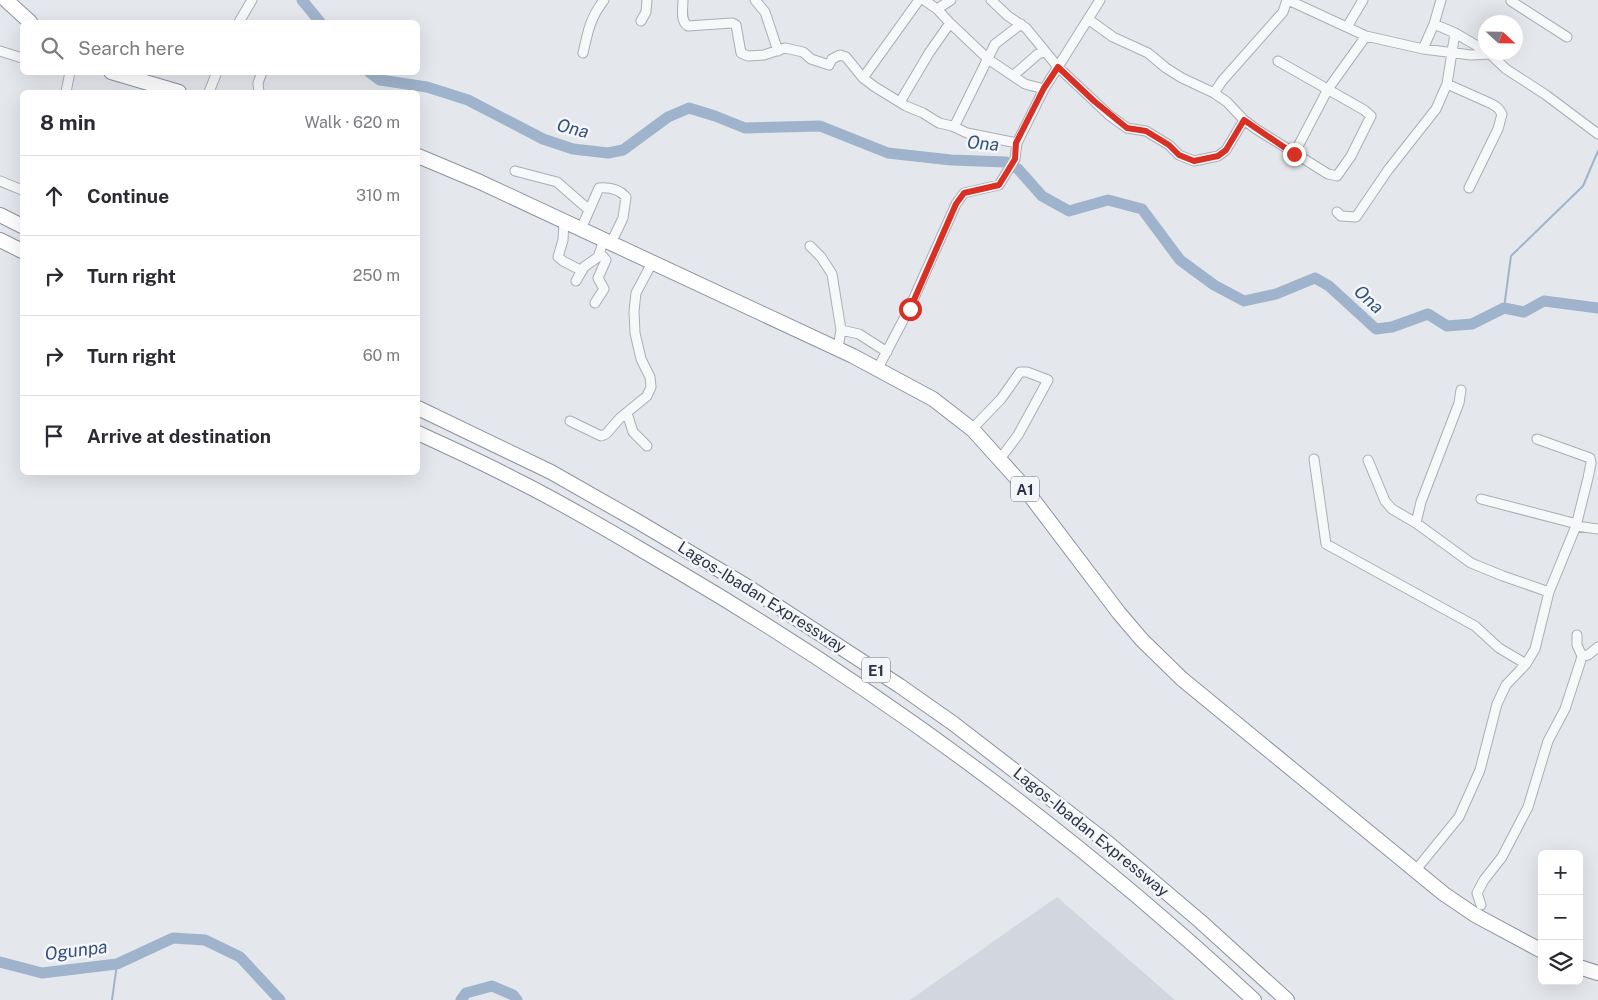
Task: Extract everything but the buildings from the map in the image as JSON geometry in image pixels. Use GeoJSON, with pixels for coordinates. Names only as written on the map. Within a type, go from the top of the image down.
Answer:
{"type":"FeatureCollection","features":[{"type":"Feature","properties":{"kind":"highway"},"geometry":{"type":"LineString","coordinates":[[6,0],[28,20]]}},
{"type":"Feature","properties":{"kind":"highway"},"geometry":{"type":"LineString","coordinates":[[121,75],[172,90]]}},
{"type":"Feature","properties":{"kind":"highway","name":"A1"},"geometry":{"type":"LineString","coordinates":[[420,157],[480,182],[653,261],[753,310],[838,348],[933,399],[972,428],[1000,459],[1120,613],[1159,658],[1415,871],[1475,915],[1538,949]]}},
{"type":"Feature","properties":{"kind":"highway"},"geometry":{"type":"LineString","coordinates":[[0,215],[20,225]]}},
{"type":"Feature","properties":{"kind":"highway"},"geometry":{"type":"LineString","coordinates":[[0,240],[20,250]]}},
{"type":"Feature","properties":{"kind":"highway","name":"Lagos-Ibadan Expressway"},"geometry":{"type":"LineString","coordinates":[[420,409],[551,472],[637,521],[748,587],[878,671],[954,724],[1108,843],[1200,921],[1287,1000]]}},
{"type":"Feature","properties":{"kind":"highway","name":"Lagos-Ibadan Expressway"},"geometry":{"type":"LineString","coordinates":[[420,434],[514,478],[581,514],[743,610],[851,680],[965,760],[1071,842],[1216,964],[1254,1000]]}},
{"type":"Feature","properties":{"kind":"highway"},"geometry":{"type":"LineString","coordinates":[[1583,968],[1598,973]]}},
{"type":"Feature","properties":{"kind":"street"},"geometry":{"type":"LineString","coordinates":[[240,20],[252,0]]}},
{"type":"Feature","properties":{"kind":"street"},"geometry":{"type":"LineString","coordinates":[[583,53],[589,23],[604,0]]}},
{"type":"Feature","properties":{"kind":"street"},"geometry":{"type":"LineString","coordinates":[[641,21],[646,12],[647,0]]}},
{"type":"Feature","properties":{"kind":"street"},"geometry":{"type":"LineString","coordinates":[[682,0],[682,18],[688,26],[732,23],[736,25],[741,53],[744,55],[764,54],[784,48],[803,52],[808,57],[829,65],[832,59],[840,55],[846,57],[863,78],[900,102],[939,123],[967,133],[1016,143]]}},
{"type":"Feature","properties":{"kind":"street"},"geometry":{"type":"LineString","coordinates":[[754,0],[765,12],[778,51]]}},
{"type":"Feature","properties":{"kind":"street"},"geometry":{"type":"LineString","coordinates":[[863,78],[919,0]]}},
{"type":"Feature","properties":{"kind":"street"},"geometry":{"type":"LineString","coordinates":[[924,0],[937,9],[988,58],[1025,84],[1044,88]]}},
{"type":"Feature","properties":{"kind":"street"},"geometry":{"type":"LineString","coordinates":[[937,9],[951,0]]}},
{"type":"Feature","properties":{"kind":"street"},"geometry":{"type":"LineString","coordinates":[[991,0],[1008,16],[1026,28],[1058,67],[1094,101],[1127,128],[1146,131],[1169,145],[1179,155],[1194,161],[1218,156],[1226,150],[1244,120]]}},
{"type":"Feature","properties":{"kind":"street"},"geometry":{"type":"LineString","coordinates":[[878,368],[910,309],[956,204],[964,193],[999,185],[1015,159],[1016,143],[1044,88],[1100,0]]}},
{"type":"Feature","properties":{"kind":"street"},"geometry":{"type":"LineString","coordinates":[[1214,93],[1226,76],[1283,12],[1290,0],[1366,36],[1423,49],[1453,53],[1478,52]]}},
{"type":"Feature","properties":{"kind":"street"},"geometry":{"type":"LineString","coordinates":[[1347,27],[1363,0]]}},
{"type":"Feature","properties":{"kind":"street"},"geometry":{"type":"LineString","coordinates":[[1423,49],[1442,0]]}},
{"type":"Feature","properties":{"kind":"street"},"geometry":{"type":"LineString","coordinates":[[1510,0],[1567,37]]}},
{"type":"Feature","properties":{"kind":"street"},"geometry":{"type":"LineString","coordinates":[[1088,19],[1113,37],[1148,53],[1182,78],[1214,93],[1227,102],[1244,120],[1294,154],[1328,174],[1337,176],[1351,156],[1371,116],[1364,110],[1278,61]]}},
{"type":"Feature","properties":{"kind":"street"},"geometry":{"type":"LineString","coordinates":[[900,102],[929,53],[950,23]]}},
{"type":"Feature","properties":{"kind":"street"},"geometry":{"type":"LineString","coordinates":[[954,127],[995,44],[1021,24]]}},
{"type":"Feature","properties":{"kind":"street"},"geometry":{"type":"LineString","coordinates":[[1434,24],[1456,32],[1478,46]]}},
{"type":"Feature","properties":{"kind":"street"},"geometry":{"type":"LineString","coordinates":[[1336,212],[1341,216],[1356,217],[1388,170],[1436,109],[1447,84],[1456,32]]}},
{"type":"Feature","properties":{"kind":"street"},"geometry":{"type":"LineString","coordinates":[[1294,154],[1328,89],[1366,36]]}},
{"type":"Feature","properties":{"kind":"street"},"geometry":{"type":"LineString","coordinates":[[0,50],[20,57]]}},
{"type":"Feature","properties":{"kind":"street"},"geometry":{"type":"LineString","coordinates":[[1013,76],[1038,54],[1045,52]]}},
{"type":"Feature","properties":{"kind":"street"},"geometry":{"type":"LineString","coordinates":[[1496,60],[1506,69],[1546,95],[1598,134]]}},
{"type":"Feature","properties":{"kind":"street"},"geometry":{"type":"LineString","coordinates":[[66,90],[69,75]]}},
{"type":"Feature","properties":{"kind":"street"},"geometry":{"type":"LineString","coordinates":[[210,90],[216,75]]}},
{"type":"Feature","properties":{"kind":"street"},"geometry":{"type":"LineString","coordinates":[[259,90],[258,83],[261,75]]}},
{"type":"Feature","properties":{"kind":"street"},"geometry":{"type":"LineString","coordinates":[[1447,84],[1492,104],[1502,114],[1498,129],[1469,188]]}},
{"type":"Feature","properties":{"kind":"street"},"geometry":{"type":"LineString","coordinates":[[515,171],[556,182],[589,210]]}},
{"type":"Feature","properties":{"kind":"street"},"geometry":{"type":"LineString","coordinates":[[0,181],[20,189]]}},
{"type":"Feature","properties":{"kind":"street"},"geometry":{"type":"LineString","coordinates":[[576,281],[584,267],[598,258],[623,218],[626,197],[620,191],[604,187],[599,188],[581,229]]}},
{"type":"Feature","properties":{"kind":"street"},"geometry":{"type":"LineString","coordinates":[[564,221],[563,240],[558,257],[563,262],[582,270]]}},
{"type":"Feature","properties":{"kind":"street"},"geometry":{"type":"LineString","coordinates":[[810,246],[821,257],[832,274],[841,330],[838,348]]}},
{"type":"Feature","properties":{"kind":"street"},"geometry":{"type":"LineString","coordinates":[[595,303],[604,289],[598,278],[606,260],[600,253]]}},
{"type":"Feature","properties":{"kind":"street"},"geometry":{"type":"LineString","coordinates":[[570,421],[601,436],[606,434],[620,418],[647,396],[650,387],[650,377],[641,359],[637,342],[634,311],[636,293],[653,261]]}},
{"type":"Feature","properties":{"kind":"street"},"geometry":{"type":"LineString","coordinates":[[841,330],[859,334],[887,352]]}},
{"type":"Feature","properties":{"kind":"street"},"geometry":{"type":"LineString","coordinates":[[972,428],[1001,399],[1020,372],[1027,372],[1048,380],[1018,435],[1000,459]]}},
{"type":"Feature","properties":{"kind":"street"},"geometry":{"type":"LineString","coordinates":[[1416,523],[1421,502],[1459,403],[1461,390]]}},
{"type":"Feature","properties":{"kind":"street"},"geometry":{"type":"LineString","coordinates":[[627,413],[633,432],[647,446]]}},
{"type":"Feature","properties":{"kind":"street"},"geometry":{"type":"LineString","coordinates":[[1415,871],[1459,816],[1480,770],[1497,704],[1506,686],[1526,664],[1535,648],[1549,592],[1576,525],[1594,464],[1585,455],[1537,439]]}},
{"type":"Feature","properties":{"kind":"street"},"geometry":{"type":"LineString","coordinates":[[1314,459],[1326,544],[1475,626],[1499,648],[1526,664]]}},
{"type":"Feature","properties":{"kind":"street"},"geometry":{"type":"LineString","coordinates":[[1368,460],[1385,501],[1392,509],[1416,523],[1471,563],[1549,592]]}},
{"type":"Feature","properties":{"kind":"street"},"geometry":{"type":"LineString","coordinates":[[1481,499],[1598,530]]}},
{"type":"Feature","properties":{"kind":"street"},"geometry":{"type":"LineString","coordinates":[[1482,905],[1477,893],[1484,880],[1502,857],[1521,823],[1528,807],[1548,741],[1565,709],[1582,656],[1577,645],[1577,635]]}},
{"type":"Feature","properties":{"kind":"street"},"geometry":{"type":"LineString","coordinates":[[1582,656],[1588,655],[1598,647]]}},
{"type":"Feature","properties":{"kind":"shaded area"},"geometry":{"type":"Polygon","coordinates":[[[1057,897],[1175,1000],[910,1000],[1057,897]]]}},
{"type":"Feature","properties":{"kind":"waterway","name":"Ona"},"geometry":{"type":"LineString","coordinates":[[302,0],[318,20]]}},
{"type":"Feature","properties":{"kind":"waterway","name":"Ona"},"geometry":{"type":"LineString","coordinates":[[373,75],[380,80],[427,87],[468,100],[543,139],[573,149],[608,153],[623,150],[668,117],[689,108],[745,128],[820,126],[888,153],[951,160],[1006,162],[1018,169],[1042,196],[1069,211],[1108,200],[1142,209],[1180,260],[1214,285],[1244,301],[1276,294],[1315,278],[1329,286],[1376,329],[1392,327],[1428,314],[1447,326],[1472,324],[1504,308],[1524,312],[1544,301],[1598,308]]}},
{"type":"Feature","properties":{"kind":"waterway"},"geometry":{"type":"LineString","coordinates":[[1504,308],[1511,256],[1583,186],[1598,151]]}},
{"type":"Feature","properties":{"kind":"waterway","name":"Ogunpa"},"geometry":{"type":"LineString","coordinates":[[0,962],[42,973],[117,964],[173,938],[205,940],[240,957],[280,1000]]}},
{"type":"Feature","properties":{"kind":"waterway"},"geometry":{"type":"LineString","coordinates":[[112,1000],[117,964]]}},
{"type":"Feature","properties":{"kind":"waterway","name":"Ogunpa"},"geometry":{"type":"LineString","coordinates":[[461,1000],[466,993],[492,986],[513,995],[517,1000]]}},
{"type":"Feature","properties":{"kind":"route"},"geometry":{"type":"LineString","coordinates":[[910,309],[956,204],[964,193],[999,185],[1015,159],[1016,143],[1044,88],[1058,67],[1109,115],[1127,128],[1146,131],[1169,145],[1179,155],[1194,161],[1218,156],[1226,150],[1244,120],[1294,154]]}}]}
